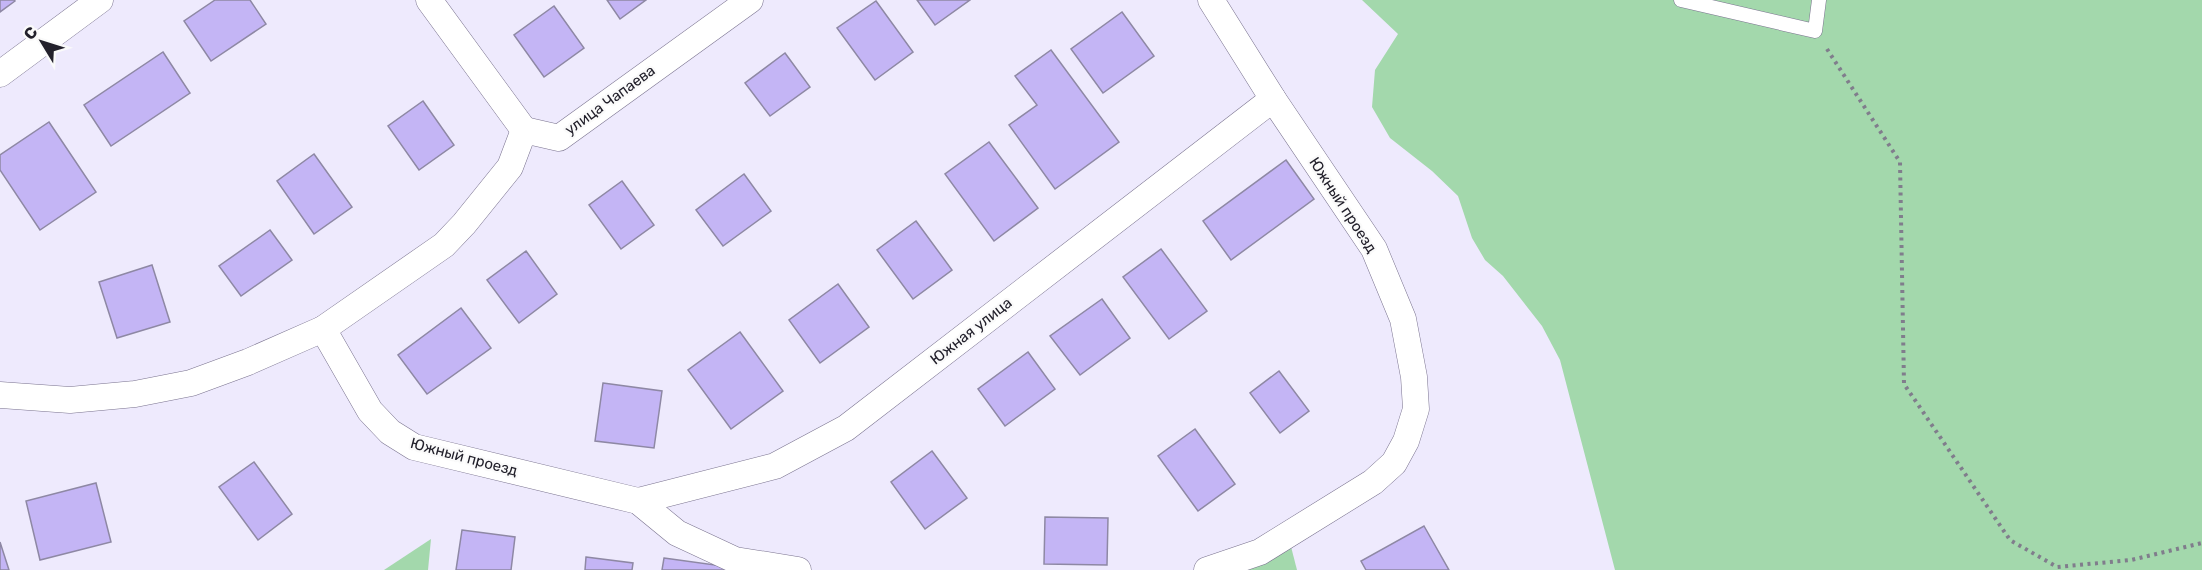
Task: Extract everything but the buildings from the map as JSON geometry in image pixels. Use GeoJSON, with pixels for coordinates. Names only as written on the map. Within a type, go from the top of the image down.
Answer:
{"type":"FeatureCollection","features":[{"type":"Feature","properties":{"kind":"street"},"geometry":{"type":"LineString","coordinates":[[0,74],[100,0]]}},
{"type":"Feature","properties":{"kind":"street"},"geometry":{"type":"LineString","coordinates":[[0,395],[70,400],[135,394],[180,385],[248,362],[323,329],[444,245],[464,225],[510,167],[524,130],[429,0]]}},
{"type":"Feature","properties":{"kind":"street","name":"улица Чапаева"},"geometry":{"type":"LineString","coordinates":[[524,130],[559,138],[750,0]]}},
{"type":"Feature","properties":{"kind":"street","name":"Южный проезд"},"geometry":{"type":"LineString","coordinates":[[1207,570],[1260,552],[1373,483],[1394,463],[1406,441],[1416,409],[1414,377],[1403,319],[1374,249],[1273,99],[1211,0]]}},
{"type":"Feature","properties":{"kind":"street","name":"Южная улица"},"geometry":{"type":"LineString","coordinates":[[638,501],[775,466],[846,428],[1273,99]]}},
{"type":"Feature","properties":{"kind":"street","name":"Южный проезд"},"geometry":{"type":"LineString","coordinates":[[323,329],[370,411],[390,432],[414,447],[638,501],[677,533],[735,560],[798,570]]}},
{"type":"Feature","properties":{"kind":"lane"},"geometry":{"type":"LineString","coordinates":[[1681,0],[1815,31],[1819,0]]}},
{"type":"Feature","properties":{"kind":"path"},"geometry":{"type":"LineString","coordinates":[[1815,31],[1900,162],[1904,384],[2010,540],[2057,567],[2131,560],[2202,543]]}},
{"type":"Feature","properties":{"kind":"green space"},"geometry":{"type":"Polygon","coordinates":[[[1362,0],[2202,0],[2202,570],[1615,570],[1560,360],[1542,326],[1503,276],[1485,260],[1472,238],[1458,196],[1432,171],[1390,138],[1372,107],[1375,70],[1398,34],[1362,0]]]}},
{"type":"Feature","properties":{"kind":"green space"},"geometry":{"type":"Polygon","coordinates":[[[1288,535],[1297,570],[1207,570],[1288,535]]]}},
{"type":"Feature","properties":{"kind":"green space"},"geometry":{"type":"Polygon","coordinates":[[[431,539],[428,570],[384,570],[431,539]]]}}]}
